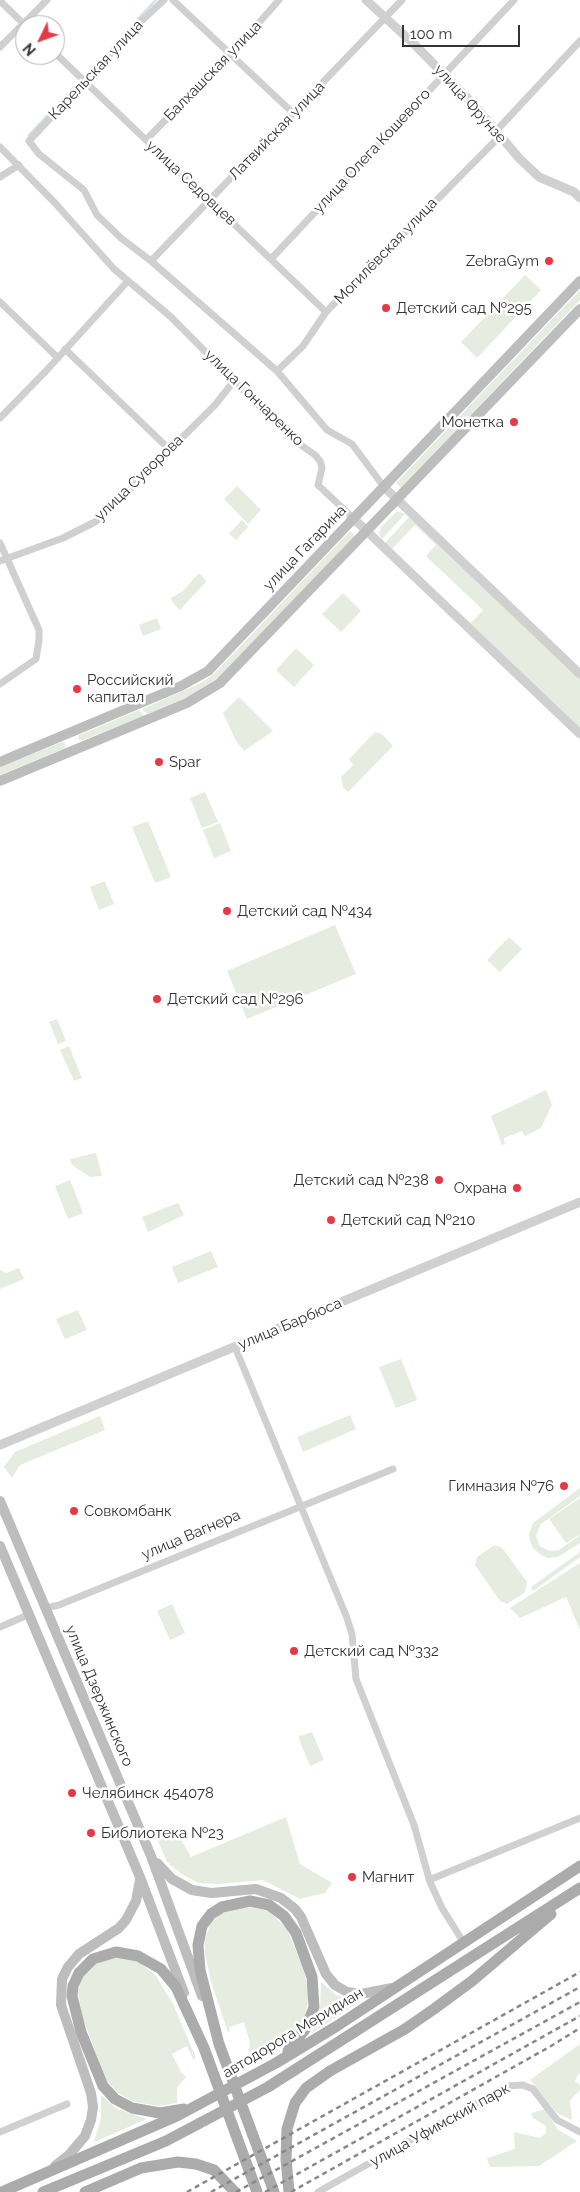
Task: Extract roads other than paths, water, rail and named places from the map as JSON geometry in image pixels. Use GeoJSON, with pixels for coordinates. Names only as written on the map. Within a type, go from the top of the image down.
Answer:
{"type":"FeatureCollection","features":[{"type":"Feature","properties":{"kind":"main road","name":"улица Гагарина"},"geometry":{"type":"LineString","coordinates":[[0,762],[181,686],[204,674],[580,281]]}},
{"type":"Feature","properties":{"kind":"main road"},"geometry":{"type":"LineString","coordinates":[[0,781],[186,704],[215,687],[232,672],[580,308]]}},
{"type":"Feature","properties":{"kind":"main road"},"geometry":{"type":"LineString","coordinates":[[69,733],[76,750]]}},
{"type":"Feature","properties":{"kind":"main road","name":"улица Дзержинского"},"geometry":{"type":"LineString","coordinates":[[0,1502],[151,1856],[219,2044]]}},
{"type":"Feature","properties":{"kind":"main road"},"geometry":{"type":"LineString","coordinates":[[0,1546],[140,1877],[257,2192]]}},
{"type":"Feature","properties":{"kind":"main road","name":"улица Вагнера"},"geometry":{"type":"LineString","coordinates":[[30,1614],[46,1608]]}},
{"type":"Feature","properties":{"kind":"main road"},"geometry":{"type":"LineString","coordinates":[[151,1856],[168,1876],[192,1890],[211,1893],[256,1890],[281,1898],[296,1909],[326,1974],[342,1990],[367,1994],[397,1986]]}},
{"type":"Feature","properties":{"kind":"main road","name":"автодорога Меридиан"},"geometry":{"type":"LineString","coordinates":[[2,2192],[177,2116],[276,2063],[464,1943],[580,1866]]}},
{"type":"Feature","properties":{"kind":"main road"},"geometry":{"type":"LineString","coordinates":[[50,2170],[69,2155],[85,2136],[91,2120],[93,2107],[91,2093],[63,2014],[60,1995],[62,1978],[79,1954],[126,1920],[136,1901],[140,1877]]}},
{"type":"Feature","properties":{"kind":"main road"},"geometry":{"type":"LineString","coordinates":[[289,2192],[286,2154],[287,2129],[293,2108],[301,2094],[330,2071],[420,2019],[485,1970],[580,1889]]}},
{"type":"Feature","properties":{"kind":"main road","name":"автодорога Меридиан"},"geometry":{"type":"LineString","coordinates":[[43,2192],[166,2141],[268,2087],[580,1889]]}},
{"type":"Feature","properties":{"kind":"main road"},"geometry":{"type":"LineString","coordinates":[[274,2192],[219,2044],[200,1970],[198,1955],[199,1935],[206,1919],[215,1911],[231,1904],[260,1902],[277,1910],[290,1924],[301,1946],[314,1988],[314,2007],[306,2028],[297,2042],[276,2063]]}},
{"type":"Feature","properties":{"kind":"main road"},"geometry":{"type":"LineString","coordinates":[[200,2105],[151,2112],[123,2104],[108,2092],[98,2077],[76,2014],[72,1996],[79,1973],[90,1960],[110,1952],[133,1954],[149,1960],[167,1974],[176,1987],[204,2048]]}},
{"type":"Feature","properties":{"kind":"main road"},"geometry":{"type":"LineString","coordinates":[[84,2192],[141,2168],[178,2162],[196,2164],[214,2170],[235,2192]]}},
{"type":"Feature","properties":{"kind":"street"},"geometry":{"type":"LineString","coordinates":[[34,15],[47,0]]}},
{"type":"Feature","properties":{"kind":"street","name":"Карельская улица"},"geometry":{"type":"LineString","coordinates":[[29,140],[136,26],[164,0]]}},
{"type":"Feature","properties":{"kind":"street"},"geometry":{"type":"LineString","coordinates":[[173,0],[293,113]]}},
{"type":"Feature","properties":{"kind":"street","name":"Балхашская улица"},"geometry":{"type":"LineString","coordinates":[[146,140],[230,54],[279,0]]}},
{"type":"Feature","properties":{"kind":"street","name":"улица Фрунзе"},"geometry":{"type":"LineString","coordinates":[[366,0],[445,75],[519,158],[539,177],[574,192],[580,198]]}},
{"type":"Feature","properties":{"kind":"street","name":"Латвийская улица"},"geometry":{"type":"LineString","coordinates":[[151,261],[402,0]]}},
{"type":"Feature","properties":{"kind":"street","name":"улица Олега Кошевого"},"geometry":{"type":"LineString","coordinates":[[271,259],[514,0]]}},
{"type":"Feature","properties":{"kind":"street"},"geometry":{"type":"LineString","coordinates":[[0,1],[15,15]]}},
{"type":"Feature","properties":{"kind":"street"},"geometry":{"type":"LineString","coordinates":[[0,48],[15,34]]}},
{"type":"Feature","properties":{"kind":"street","name":"Могилёвская улица"},"geometry":{"type":"LineString","coordinates":[[277,371],[303,346],[326,312],[498,133],[580,41]]}},
{"type":"Feature","properties":{"kind":"street","name":"улица Седовцев"},"geometry":{"type":"LineString","coordinates":[[65,63],[326,312]]}},
{"type":"Feature","properties":{"kind":"street","name":"улица Гончаренко"},"geometry":{"type":"LineString","coordinates":[[29,140],[39,154],[84,190],[97,215],[121,238],[151,261],[277,371],[327,430],[352,444],[384,487],[580,674]]}},
{"type":"Feature","properties":{"kind":"street","name":"улица Гончаренко"},"geometry":{"type":"LineString","coordinates":[[0,147],[127,282],[171,317],[291,438],[315,455],[320,461],[322,468],[318,485],[580,734]]}},
{"type":"Feature","properties":{"kind":"street"},"geometry":{"type":"LineString","coordinates":[[0,177],[18,165]]}},
{"type":"Feature","properties":{"kind":"street"},"geometry":{"type":"LineString","coordinates":[[0,418],[127,282]]}},
{"type":"Feature","properties":{"kind":"street"},"geometry":{"type":"LineString","coordinates":[[0,302],[58,358]]}},
{"type":"Feature","properties":{"kind":"street"},"geometry":{"type":"LineString","coordinates":[[65,349],[170,450]]}},
{"type":"Feature","properties":{"kind":"street","name":"улица Суворова"},"geometry":{"type":"LineString","coordinates":[[3,560],[63,538],[95,522],[170,450],[215,404],[234,381]]}},
{"type":"Feature","properties":{"kind":"street"},"geometry":{"type":"LineString","coordinates":[[0,543],[3,560],[39,630],[36,660],[0,684]]}},
{"type":"Feature","properties":{"kind":"street","name":"улица Барбюса"},"geometry":{"type":"LineString","coordinates":[[0,1445],[580,1202]]}},
{"type":"Feature","properties":{"kind":"street"},"geometry":{"type":"LineString","coordinates":[[235,1347],[302,1505],[347,1618],[352,1634],[356,1679],[414,1825],[430,1880],[442,1908],[464,1943]]}},
{"type":"Feature","properties":{"kind":"street","name":"улица Вагнера"},"geometry":{"type":"LineString","coordinates":[[46,1608],[59,1605],[393,1469]]}},
{"type":"Feature","properties":{"kind":"street","name":"улица Вагнера"},"geometry":{"type":"LineString","coordinates":[[0,1627],[30,1614]]}},
{"type":"Feature","properties":{"kind":"street"},"geometry":{"type":"LineString","coordinates":[[430,1880],[580,1818]]}},
{"type":"Feature","properties":{"kind":"street","name":"улица Уфимский парк"},"geometry":{"type":"LineString","coordinates":[[318,2192],[507,2086],[523,2085],[532,2089],[557,2120],[580,2132]]}},
{"type":"Feature","properties":{"kind":"street"},"geometry":{"type":"LineString","coordinates":[[0,2132],[67,2104]]}},
{"type":"Feature","properties":{"kind":"waterway"},"geometry":{"type":"LineString","coordinates":[[136,21],[156,0]]}},
{"type":"Feature","properties":{"kind":"waterway"},"geometry":{"type":"LineString","coordinates":[[29,135],[81,80]]}},
{"type":"Feature","properties":{"kind":"railway"},"geometry":{"type":"LineString","coordinates":[[187,2192],[580,1972]]}},
{"type":"Feature","properties":{"kind":"railway"},"geometry":{"type":"LineString","coordinates":[[211,2192],[580,1987]]}},
{"type":"Feature","properties":{"kind":"railway"},"geometry":{"type":"LineString","coordinates":[[236,2192],[580,2002]]}},
{"type":"Feature","properties":{"kind":"railway"},"geometry":{"type":"LineString","coordinates":[[265,2192],[580,2016]]}},
{"type":"Feature","properties":{"kind":"railway"},"geometry":{"type":"LineString","coordinates":[[291,2192],[580,2028]]}},
{"type":"Feature","properties":{"kind":"place","name":"ZebraGym"},"geometry":{"type":"Point","coordinates":[549,261]}},
{"type":"Feature","properties":{"kind":"place","name":"Детский сад №295"},"geometry":{"type":"Point","coordinates":[386,308]}},
{"type":"Feature","properties":{"kind":"place","name":"Монетка"},"geometry":{"type":"Point","coordinates":[514,422]}},
{"type":"Feature","properties":{"kind":"place","name":"Российский капитал"},"geometry":{"type":"Point","coordinates":[77,689]}},
{"type":"Feature","properties":{"kind":"place","name":"Spar"},"geometry":{"type":"Point","coordinates":[159,762]}},
{"type":"Feature","properties":{"kind":"place","name":"Детский сад №434"},"geometry":{"type":"Point","coordinates":[227,911]}},
{"type":"Feature","properties":{"kind":"place","name":"Детский сад №296"},"geometry":{"type":"Point","coordinates":[157,999]}},
{"type":"Feature","properties":{"kind":"place","name":"Детский сад №238"},"geometry":{"type":"Point","coordinates":[439,1180]}},
{"type":"Feature","properties":{"kind":"place","name":"Охрана"},"geometry":{"type":"Point","coordinates":[517,1188]}},
{"type":"Feature","properties":{"kind":"place","name":"Детский сад №210"},"geometry":{"type":"Point","coordinates":[331,1220]}},
{"type":"Feature","properties":{"kind":"place","name":"Гимназия №76"},"geometry":{"type":"Point","coordinates":[564,1486]}},
{"type":"Feature","properties":{"kind":"place","name":"Совкомбанк"},"geometry":{"type":"Point","coordinates":[74,1511]}},
{"type":"Feature","properties":{"kind":"place","name":"Детский cад №332"},"geometry":{"type":"Point","coordinates":[294,1651]}},
{"type":"Feature","properties":{"kind":"place","name":"Челябинск 454078"},"geometry":{"type":"Point","coordinates":[72,1793]}},
{"type":"Feature","properties":{"kind":"place","name":"Библиотека №23"},"geometry":{"type":"Point","coordinates":[91,1833]}},
{"type":"Feature","properties":{"kind":"place","name":"Магнит"},"geometry":{"type":"Point","coordinates":[352,1877]}}]}
